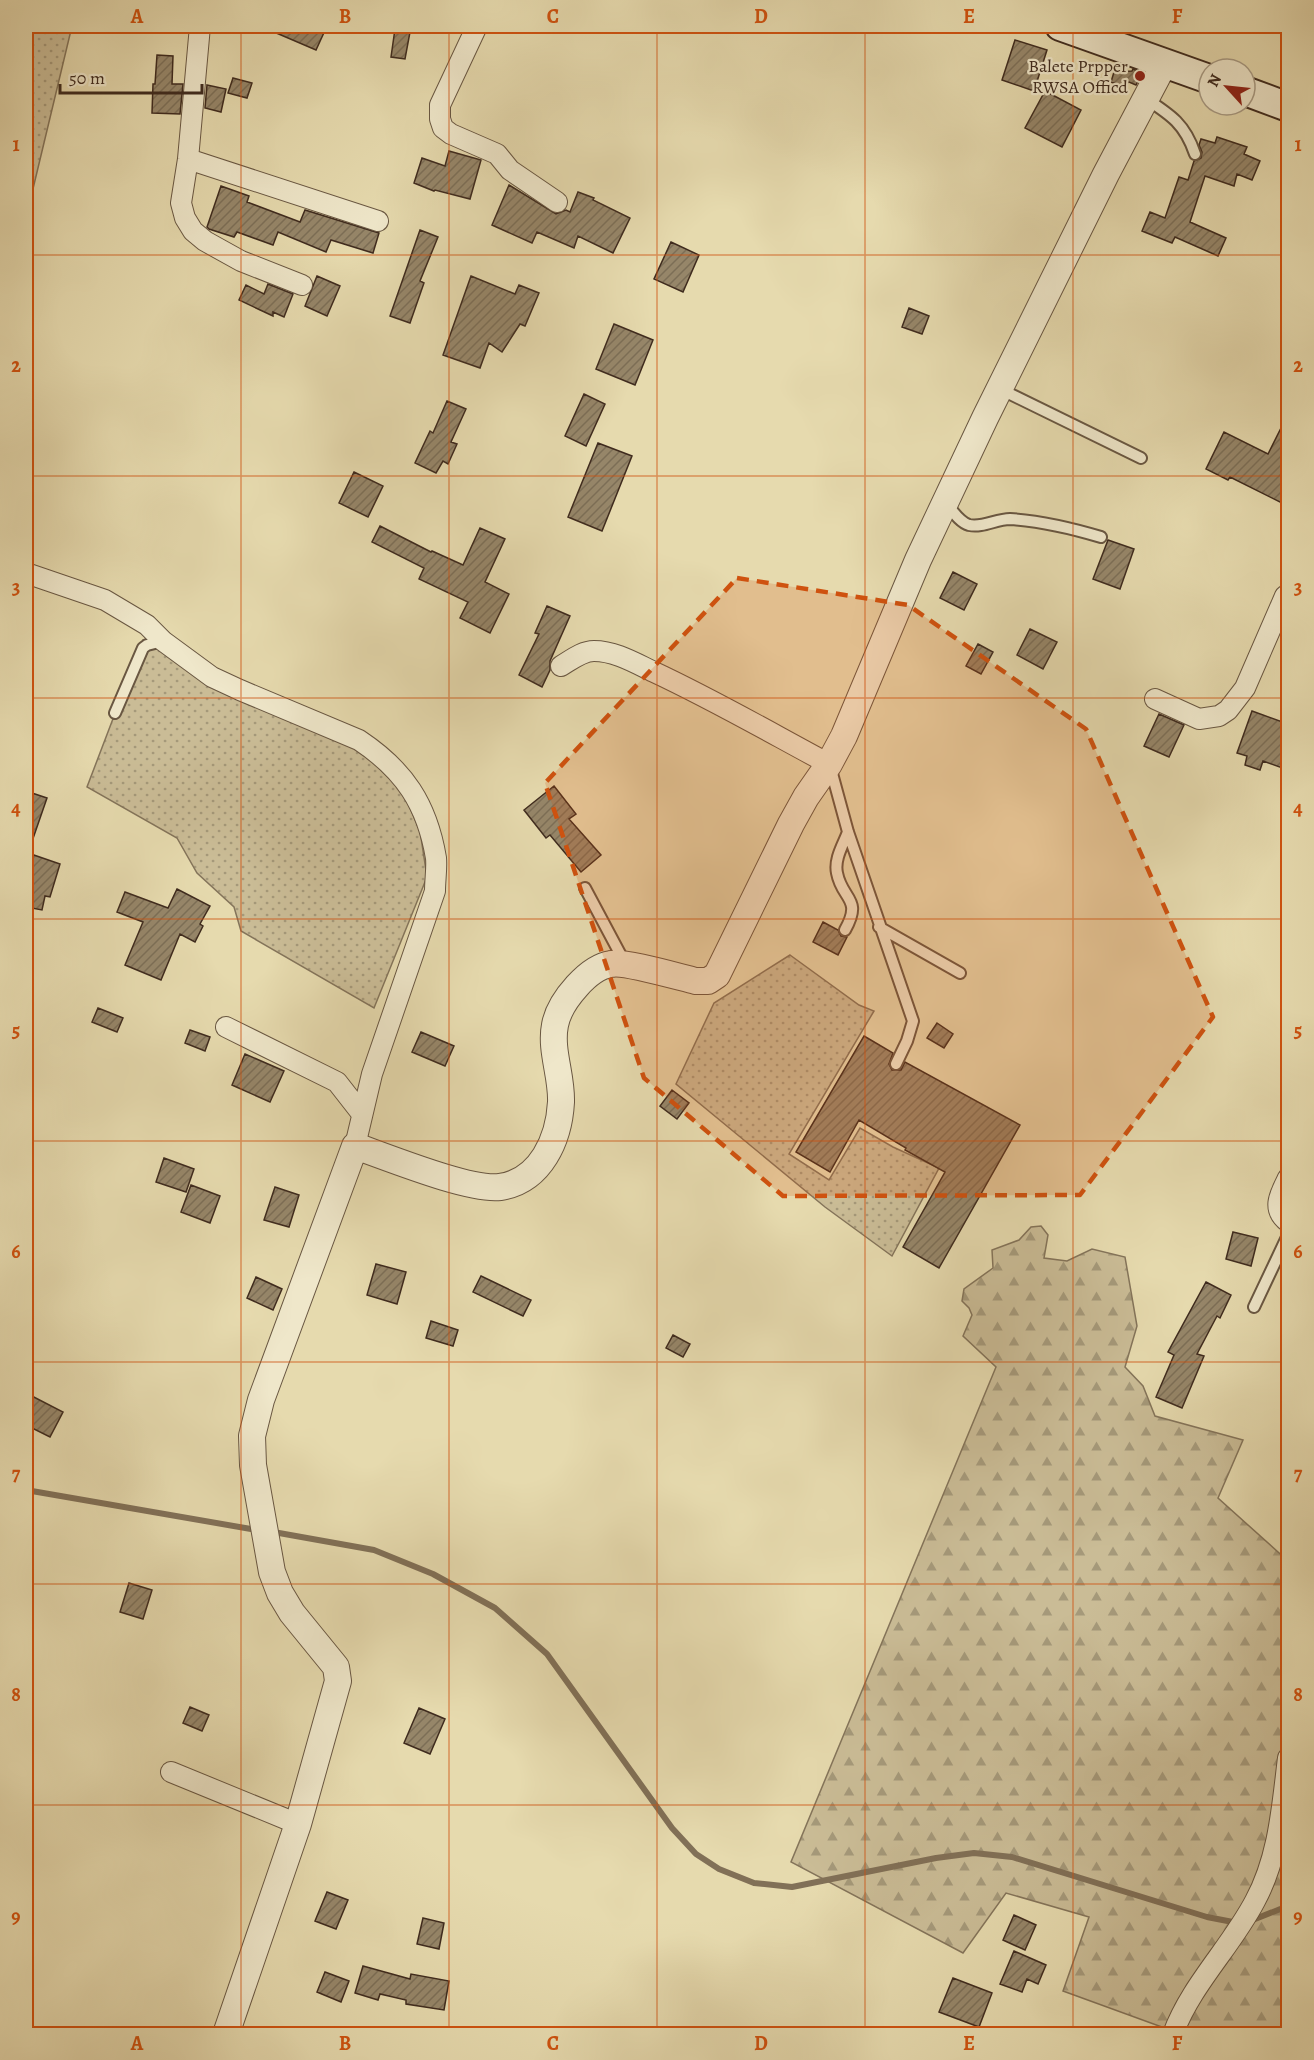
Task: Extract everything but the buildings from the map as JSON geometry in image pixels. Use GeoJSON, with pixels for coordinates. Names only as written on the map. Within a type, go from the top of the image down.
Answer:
{"type":"FeatureCollection","features":[{"type":"Feature","properties":{"kind":"main road"},"geometry":{"type":"LineString","coordinates":[[1060,26],[1197,75]]}},
{"type":"Feature","properties":{"kind":"main road"},"geometry":{"type":"LineString","coordinates":[[1257,96],[1288,107]]}},
{"type":"Feature","properties":{"kind":"street"},"geometry":{"type":"LineString","coordinates":[[200,26],[188,159],[181,203],[185,218],[193,231],[205,241],[241,261],[302,285]]}},
{"type":"Feature","properties":{"kind":"street"},"geometry":{"type":"LineString","coordinates":[[477,26],[440,105],[440,119],[443,128],[451,134],[496,154],[510,170],[557,202]]}},
{"type":"Feature","properties":{"kind":"street"},"geometry":{"type":"LineString","coordinates":[[356,1146],[474,1185],[499,1187],[520,1181],[536,1170],[551,1148],[561,1102],[554,1050],[555,1024],[564,1000],[588,973],[611,963],[696,981],[708,981],[717,975],[791,825],[844,736],[918,560],[1000,388],[1144,98],[1164,63]]}},
{"type":"Feature","properties":{"kind":"street"},"geometry":{"type":"LineString","coordinates":[[188,159],[378,221]]}},
{"type":"Feature","properties":{"kind":"street"},"geometry":{"type":"LineString","coordinates":[[26,573],[105,600],[147,625],[186,660],[221,681],[359,740],[376,751],[398,770],[414,793],[422,808],[436,859],[435,891],[372,1074],[356,1146],[261,1400],[252,1436],[253,1465],[272,1572],[280,1593],[292,1613],[336,1667],[338,1681],[298,1824],[226,2034]]}},
{"type":"Feature","properties":{"kind":"street"},"geometry":{"type":"LineString","coordinates":[[1155,699],[1199,719],[1219,716],[1228,710],[1245,688],[1285,596],[1288,594]]}},
{"type":"Feature","properties":{"kind":"street"},"geometry":{"type":"LineString","coordinates":[[561,666],[581,654],[592,651],[624,658],[687,687],[829,764]]}},
{"type":"Feature","properties":{"kind":"street"},"geometry":{"type":"LineString","coordinates":[[226,1026],[337,1082],[362,1114]]}},
{"type":"Feature","properties":{"kind":"street"},"geometry":{"type":"LineString","coordinates":[[1288,1178],[1278,1199],[1278,1208],[1282,1217],[1288,1222]]}},
{"type":"Feature","properties":{"kind":"street"},"geometry":{"type":"LineString","coordinates":[[1173,2034],[1192,1996],[1242,1924],[1268,1871],[1278,1836],[1288,1758]]}},
{"type":"Feature","properties":{"kind":"street"},"geometry":{"type":"LineString","coordinates":[[171,1772],[298,1824]]}},
{"type":"Feature","properties":{"kind":"lane"},"geometry":{"type":"LineString","coordinates":[[1144,98],[1175,119],[1185,131],[1195,154]]}},
{"type":"Feature","properties":{"kind":"lane"},"geometry":{"type":"LineString","coordinates":[[1000,388],[1141,458]]}},
{"type":"Feature","properties":{"kind":"lane"},"geometry":{"type":"LineString","coordinates":[[946,502],[961,520],[970,525],[1008,519],[1062,525],[1101,537]]}},
{"type":"Feature","properties":{"kind":"lane"},"geometry":{"type":"LineString","coordinates":[[115,713],[143,648],[163,640]]}},
{"type":"Feature","properties":{"kind":"lane"},"geometry":{"type":"LineString","coordinates":[[829,764],[879,927],[913,1021],[896,1064]]}},
{"type":"Feature","properties":{"kind":"lane"},"geometry":{"type":"LineString","coordinates":[[845,930],[851,918],[852,905],[839,880],[836,866],[848,832]]}},
{"type":"Feature","properties":{"kind":"lane"},"geometry":{"type":"LineString","coordinates":[[585,888],[627,966]]}},
{"type":"Feature","properties":{"kind":"lane"},"geometry":{"type":"LineString","coordinates":[[879,927],[960,973]]}},
{"type":"Feature","properties":{"kind":"lane"},"geometry":{"type":"LineString","coordinates":[[1254,1307],[1288,1235]]}},
{"type":"Feature","properties":{"kind":"highlighted area"},"geometry":{"type":"Polygon","coordinates":[[[737,578],[908,605],[1086,729],[1213,1017],[1080,1195],[783,1196],[644,1078],[545,783],[737,578]]]}},
{"type":"Feature","properties":{"kind":"green space"},"geometry":{"type":"Polygon","coordinates":[[[26,26],[72,26],[26,218],[26,26]]]}},
{"type":"Feature","properties":{"kind":"green space"},"geometry":{"type":"Polygon","coordinates":[[[143,640],[347,736],[403,792],[420,831],[427,877],[374,1008],[241,931],[234,907],[197,873],[177,838],[87,787],[143,640]]]}},
{"type":"Feature","properties":{"kind":"green space"},"geometry":{"type":"Polygon","coordinates":[[[790,955],[859,1005],[874,1011],[789,1154],[829,1180],[860,1128],[893,1147],[939,1168],[892,1256],[825,1207],[676,1084],[714,1003],[790,955]]]}},
{"type":"Feature","properties":{"kind":"green space"},"geometry":{"type":"Polygon","coordinates":[[[1041,1226],[1048,1235],[1044,1258],[1067,1261],[1092,1249],[1125,1257],[1137,1326],[1125,1367],[1143,1386],[1155,1416],[1243,1440],[1218,1498],[1288,1561],[1288,2034],[1181,2034],[1063,1991],[1089,1917],[1006,1893],[963,1953],[791,1862],[996,1367],[963,1336],[972,1315],[962,1301],[964,1289],[993,1268],[992,1250],[1019,1240],[1031,1227],[1041,1226]]]}},
{"type":"Feature","properties":{"kind":"waterway"},"geometry":{"type":"LineString","coordinates":[[26,1490],[251,1529]]}},
{"type":"Feature","properties":{"kind":"waterway"},"geometry":{"type":"LineString","coordinates":[[279,1533],[374,1550],[433,1574],[495,1608],[547,1654],[672,1828],[696,1854],[719,1869],[754,1883],[792,1887],[936,1858],[974,1853],[1012,1857],[1207,1917],[1238,1923]]}},
{"type":"Feature","properties":{"kind":"waterway"},"geometry":{"type":"LineString","coordinates":[[1250,1921],[1288,1906]]}},
{"type":"Feature","properties":{"kind":"place","name":"Balete Prpper RWSA Officd"},"geometry":{"type":"Point","coordinates":[1140,76]}}]}
